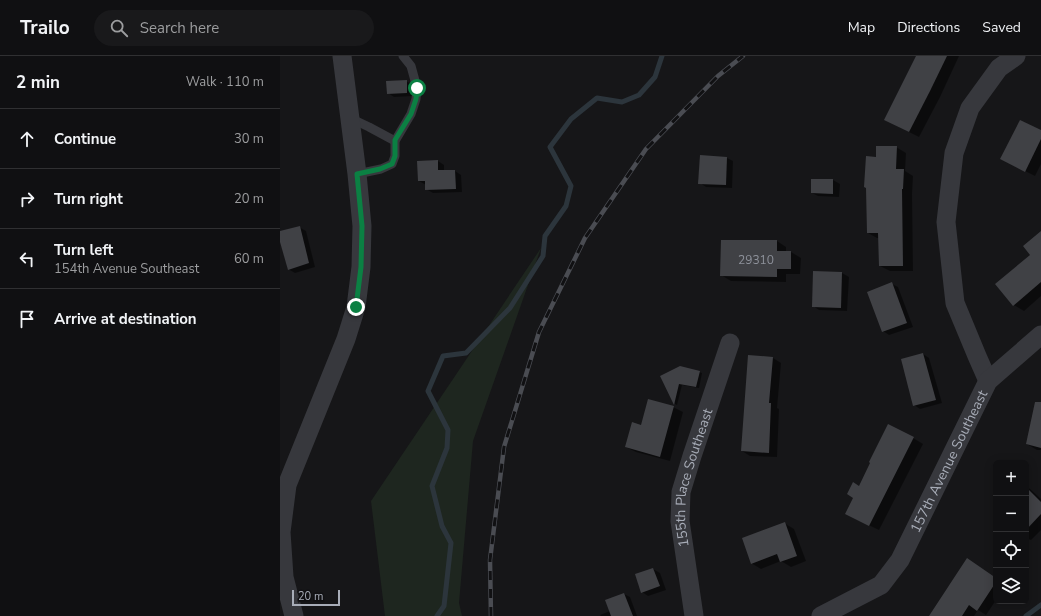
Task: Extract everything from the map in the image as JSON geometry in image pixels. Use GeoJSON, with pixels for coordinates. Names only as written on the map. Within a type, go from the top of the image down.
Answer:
{"type":"FeatureCollection","features":[{"type":"Feature","properties":{"kind":"street"},"geometry":{"type":"LineString","coordinates":[[294,616],[284,577],[281,532],[287,485],[346,339],[356,307],[361,267],[362,226],[342,56]]}},
{"type":"Feature","properties":{"kind":"street","name":"157th Avenue Southeast"},"geometry":{"type":"LineString","coordinates":[[823,615],[881,585],[900,560],[988,381],[955,303],[946,222],[954,153],[970,108],[999,68],[1016,56]]}},
{"type":"Feature","properties":{"kind":"street"},"geometry":{"type":"LineString","coordinates":[[988,381],[1041,335]]}},
{"type":"Feature","properties":{"kind":"street","name":"155th Place Southeast"},"geometry":{"type":"LineString","coordinates":[[694,616],[680,521],[681,492],[730,343]]}},
{"type":"Feature","properties":{"kind":"lane"},"geometry":{"type":"LineString","coordinates":[[357,174],[380,169],[392,164],[395,156],[395,140],[411,114],[417,88],[411,66],[404,56]]}},
{"type":"Feature","properties":{"kind":"lane"},"geometry":{"type":"LineString","coordinates":[[350,118],[395,140]]}},
{"type":"Feature","properties":{"kind":"shaded area"},"geometry":{"type":"Polygon","coordinates":[[[541,248],[473,441],[459,603],[462,616],[385,616],[371,501],[541,248]]]}},
{"type":"Feature","properties":{"kind":"building"},"geometry":{"type":"Polygon","coordinates":[[[916,56],[947,56],[909,132],[884,120],[916,56]]]}},
{"type":"Feature","properties":{"kind":"building"},"geometry":{"type":"Polygon","coordinates":[[[407,80],[407,93],[387,94],[386,81],[407,80]]]}},
{"type":"Feature","properties":{"kind":"building"},"geometry":{"type":"Polygon","coordinates":[[[1020,120],[1041,130],[1041,139],[1025,172],[1000,159],[1020,120]]]}},
{"type":"Feature","properties":{"kind":"building"},"geometry":{"type":"Polygon","coordinates":[[[876,146],[897,146],[896,169],[904,169],[902,189],[903,266],[879,266],[878,233],[867,233],[866,188],[864,187],[866,156],[876,157],[876,146]]]}},
{"type":"Feature","properties":{"kind":"building"},"geometry":{"type":"Polygon","coordinates":[[[700,155],[727,157],[726,185],[698,184],[700,155]]]}},
{"type":"Feature","properties":{"kind":"building"},"geometry":{"type":"Polygon","coordinates":[[[438,160],[438,170],[455,170],[456,189],[425,190],[425,181],[418,181],[417,161],[438,160]]]}},
{"type":"Feature","properties":{"kind":"building"},"geometry":{"type":"Polygon","coordinates":[[[811,179],[833,179],[833,194],[811,193],[811,179]]]}},
{"type":"Feature","properties":{"kind":"building"},"geometry":{"type":"Polygon","coordinates":[[[300,226],[309,263],[288,270],[280,242],[280,231],[300,226]]]}},
{"type":"Feature","properties":{"kind":"building"},"geometry":{"type":"Polygon","coordinates":[[[1041,231],[1041,282],[1013,306],[995,284],[1030,255],[1023,246],[1041,231]]]}},
{"type":"Feature","properties":{"kind":"building"},"geometry":{"type":"Polygon","coordinates":[[[721,240],[777,240],[777,251],[791,251],[791,269],[777,269],[777,277],[720,276],[721,240]]]}},
{"type":"Feature","properties":{"kind":"building"},"geometry":{"type":"Polygon","coordinates":[[[813,271],[842,272],[841,308],[812,307],[813,271]]]}},
{"type":"Feature","properties":{"kind":"building"},"geometry":{"type":"Polygon","coordinates":[[[892,282],[907,323],[882,332],[867,292],[892,282]]]}},
{"type":"Feature","properties":{"kind":"building"},"geometry":{"type":"Polygon","coordinates":[[[923,353],[936,400],[913,406],[901,359],[923,353]]]}},
{"type":"Feature","properties":{"kind":"building"},"geometry":{"type":"Polygon","coordinates":[[[748,355],[773,357],[769,403],[771,403],[769,453],[741,451],[748,355]]]}},
{"type":"Feature","properties":{"kind":"building"},"geometry":{"type":"Polygon","coordinates":[[[680,366],[700,371],[696,387],[679,384],[674,405],[660,376],[680,366]]]}},
{"type":"Feature","properties":{"kind":"building"},"geometry":{"type":"Polygon","coordinates":[[[648,399],[674,406],[660,457],[625,447],[632,422],[641,425],[648,399]]]}},
{"type":"Feature","properties":{"kind":"building"},"geometry":{"type":"Polygon","coordinates":[[[1035,402],[1041,402],[1041,448],[1026,444],[1035,402]]]}},
{"type":"Feature","properties":{"kind":"building"},"geometry":{"type":"Polygon","coordinates":[[[888,424],[914,437],[869,526],[845,514],[853,498],[847,494],[853,482],[859,486],[888,424]]]}},
{"type":"Feature","properties":{"kind":"building"},"geometry":{"type":"Polygon","coordinates":[[[1029,490],[1041,502],[1041,514],[1029,527],[1029,490]]]}},
{"type":"Feature","properties":{"kind":"building"},"geometry":{"type":"Polygon","coordinates":[[[785,522],[797,556],[780,562],[777,554],[751,564],[742,538],[785,522]]]}},
{"type":"Feature","properties":{"kind":"building"},"geometry":{"type":"Polygon","coordinates":[[[967,558],[993,576],[993,587],[977,611],[969,605],[962,616],[929,616],[967,558]]]}},
{"type":"Feature","properties":{"kind":"building"},"geometry":{"type":"Polygon","coordinates":[[[653,568],[660,586],[641,593],[635,574],[653,568]]]}},
{"type":"Feature","properties":{"kind":"building"},"geometry":{"type":"Polygon","coordinates":[[[624,593],[633,616],[611,616],[605,600],[624,593]]]}},
{"type":"Feature","properties":{"kind":"waterway"},"geometry":{"type":"LineString","coordinates":[[437,616],[444,606],[451,543],[442,526],[432,486],[447,448],[448,430],[428,391],[443,356],[466,353],[510,308],[543,256],[545,236],[566,206],[571,186],[550,147],[571,119],[597,98],[622,102],[639,95],[655,77],[662,56]]}},
{"type":"Feature","properties":{"kind":"waterway"},"geometry":{"type":"LineString","coordinates":[[1026,616],[1041,605]]}},
{"type":"Feature","properties":{"kind":"railway"},"geometry":{"type":"LineString","coordinates":[[491,616],[490,560],[504,447],[539,332],[585,238],[646,149],[718,76],[743,56]]}},
{"type":"Feature","properties":{"kind":"route"},"geometry":{"type":"LineString","coordinates":[[356,307],[361,267],[362,226],[357,174],[380,169],[392,164],[395,156],[395,140],[411,114],[416,99],[417,88]]}}]}
